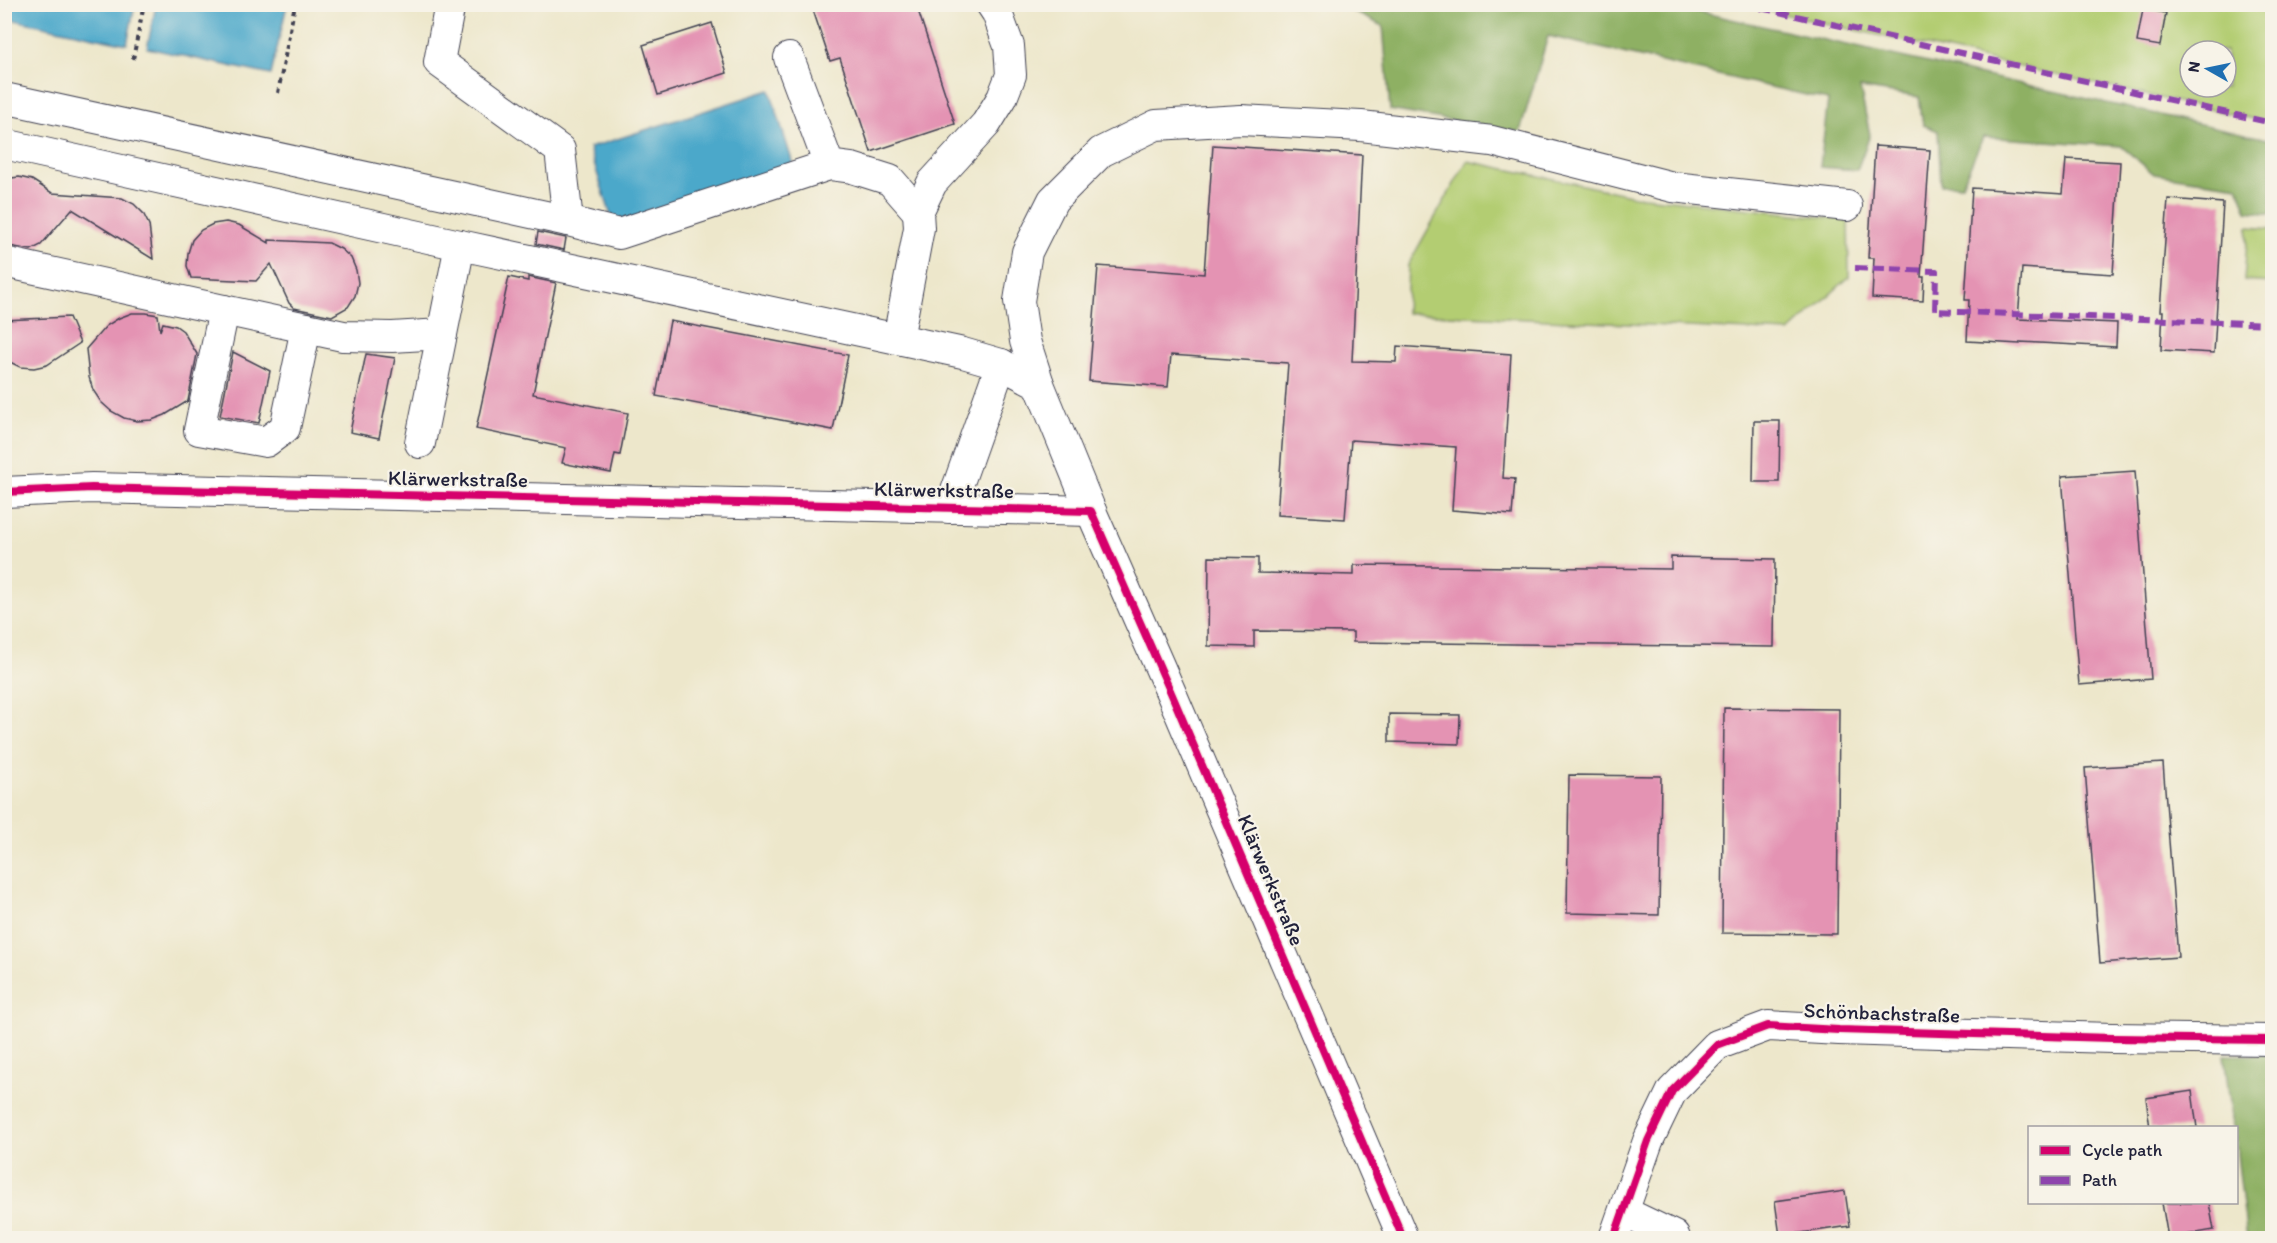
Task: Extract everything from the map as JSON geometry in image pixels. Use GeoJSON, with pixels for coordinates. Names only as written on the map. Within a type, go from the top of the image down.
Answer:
{"type":"FeatureCollection","features":[{"type":"Feature","properties":{"kind":"street"},"geometry":{"type":"LineString","coordinates":[[450,4],[439,62],[560,150],[568,221]]}},
{"type":"Feature","properties":{"kind":"street"},"geometry":{"type":"LineString","coordinates":[[898,339],[919,228],[918,212],[932,183],[986,124],[1002,98],[1011,75],[1009,46],[998,13],[992,4]]}},
{"type":"Feature","properties":{"kind":"street"},"geometry":{"type":"LineString","coordinates":[[789,58],[829,165]]}},
{"type":"Feature","properties":{"kind":"street"},"geometry":{"type":"LineString","coordinates":[[4,98],[619,234],[829,165],[852,168],[890,180],[918,212]]}},
{"type":"Feature","properties":{"kind":"street"},"geometry":{"type":"LineString","coordinates":[[1091,511],[1039,384],[1025,341],[1019,301],[1028,252],[1053,200],[1101,152],[1156,125],[1241,120],[1360,126],[1492,141],[1673,187],[1847,206]]}},
{"type":"Feature","properties":{"kind":"street"},"geometry":{"type":"LineString","coordinates":[[4,144],[963,353],[1001,364],[1039,384]]}},
{"type":"Feature","properties":{"kind":"street"},"geometry":{"type":"LineString","coordinates":[[420,443],[460,245]]}},
{"type":"Feature","properties":{"kind":"street"},"geometry":{"type":"LineString","coordinates":[[4,262],[343,336],[392,337],[442,334]]}},
{"type":"Feature","properties":{"kind":"street"},"geometry":{"type":"LineString","coordinates":[[224,310],[199,430],[266,442],[285,428],[306,328]]}},
{"type":"Feature","properties":{"kind":"street"},"geometry":{"type":"LineString","coordinates":[[950,508],[1001,364]]}},
{"type":"Feature","properties":{"kind":"street","name":"Klärwerkstraße"},"geometry":{"type":"LineString","coordinates":[[4,492],[104,488],[1091,511],[1172,695],[1403,1239]]}},
{"type":"Feature","properties":{"kind":"street","name":"Schönbachstraße"},"geometry":{"type":"LineString","coordinates":[[1619,1225],[1648,1141],[1672,1091],[1717,1046],[1768,1026],[1851,1031],[2272,1040]]}},
{"type":"Feature","properties":{"kind":"street"},"geometry":{"type":"LineString","coordinates":[[1619,1225],[1663,1229],[1675,1239]]}},
{"type":"Feature","properties":{"kind":"path"},"geometry":{"type":"LineString","coordinates":[[133,59],[144,4]]}},
{"type":"Feature","properties":{"kind":"path"},"geometry":{"type":"LineString","coordinates":[[278,93],[295,4]]}},
{"type":"Feature","properties":{"kind":"green space"},"geometry":{"type":"Polygon","coordinates":[[[1340,5],[1668,5],[2272,140],[2272,214],[2247,211],[2238,186],[2154,174],[2121,146],[1983,137],[1962,185],[1941,185],[1938,131],[1923,125],[1919,97],[1860,88],[1870,135],[1857,170],[1820,167],[1828,100],[1548,36],[1520,132],[1390,110],[1383,26],[1340,5]]]}},
{"type":"Feature","properties":{"kind":"green space"},"geometry":{"type":"Polygon","coordinates":[[[1743,5],[2272,5],[2272,123],[1743,5]]]}},
{"type":"Feature","properties":{"kind":"green space"},"geometry":{"type":"Polygon","coordinates":[[[1467,161],[1635,196],[1848,220],[1849,277],[1789,332],[1406,313],[1408,265],[1467,161]]]}},
{"type":"Feature","properties":{"kind":"green space"},"geometry":{"type":"Polygon","coordinates":[[[2248,227],[2272,229],[2272,283],[2244,281],[2248,227]]]}},
{"type":"Feature","properties":{"kind":"green space"},"geometry":{"type":"Polygon","coordinates":[[[2224,1055],[2272,1055],[2272,1238],[2247,1238],[2238,1163],[2238,1126],[2233,1126],[2224,1055]]]}},
{"type":"Feature","properties":{"kind":"water"},"geometry":{"type":"Polygon","coordinates":[[[6,4],[135,5],[127,44],[5,18],[6,4]]]}},
{"type":"Feature","properties":{"kind":"water"},"geometry":{"type":"Polygon","coordinates":[[[156,5],[287,5],[271,75],[147,48],[156,5]]]}},
{"type":"Feature","properties":{"kind":"water"},"geometry":{"type":"Polygon","coordinates":[[[770,90],[794,167],[614,225],[589,148],[770,90]]]}},
{"type":"Feature","properties":{"kind":"building"},"geometry":{"type":"Polygon","coordinates":[[[811,4],[916,4],[955,124],[871,152],[840,58],[830,61],[811,4]]]}},
{"type":"Feature","properties":{"kind":"building"},"geometry":{"type":"Polygon","coordinates":[[[2143,9],[2166,13],[2160,46],[2137,42],[2143,9]]]}},
{"type":"Feature","properties":{"kind":"building"},"geometry":{"type":"Polygon","coordinates":[[[712,23],[727,73],[658,95],[643,45],[712,23]]]}},
{"type":"Feature","properties":{"kind":"building"},"geometry":{"type":"Polygon","coordinates":[[[1213,145],[1362,155],[1352,361],[1396,362],[1397,346],[1511,354],[1503,478],[1515,479],[1512,515],[1452,510],[1456,447],[1351,440],[1345,519],[1277,515],[1288,363],[1171,355],[1168,387],[1089,381],[1098,266],[1204,274],[1213,145]]]}},
{"type":"Feature","properties":{"kind":"building"},"geometry":{"type":"Polygon","coordinates":[[[1875,146],[1930,150],[1921,277],[1924,277],[1923,301],[1872,298],[1874,258],[1868,258],[1875,146]]]}},
{"type":"Feature","properties":{"kind":"building"},"geometry":{"type":"Polygon","coordinates":[[[2066,159],[2120,162],[2113,274],[2022,268],[2018,319],[2117,323],[2116,347],[1967,341],[1969,300],[1965,300],[1972,188],[2063,194],[2066,159]]]}},
{"type":"Feature","properties":{"kind":"building"},"geometry":{"type":"Polygon","coordinates":[[[19,177],[32,180],[52,193],[122,198],[134,204],[143,213],[149,225],[153,259],[72,209],[41,245],[31,250],[4,245],[4,179],[19,177]]]}},
{"type":"Feature","properties":{"kind":"building"},"geometry":{"type":"Polygon","coordinates":[[[2168,199],[2223,203],[2214,353],[2161,350],[2163,311],[2160,311],[2168,199]]]}},
{"type":"Feature","properties":{"kind":"building"},"geometry":{"type":"Polygon","coordinates":[[[226,222],[239,225],[269,243],[269,240],[329,243],[341,249],[351,258],[356,270],[358,283],[355,296],[348,307],[332,316],[294,308],[289,303],[271,264],[256,281],[191,278],[187,266],[192,240],[201,230],[213,224],[226,222]]]}},
{"type":"Feature","properties":{"kind":"building"},"geometry":{"type":"Polygon","coordinates":[[[538,232],[566,238],[564,250],[536,244],[538,232]]]}},
{"type":"Feature","properties":{"kind":"building"},"geometry":{"type":"Polygon","coordinates":[[[509,277],[528,281],[528,277],[556,283],[533,394],[628,413],[620,455],[615,454],[611,473],[562,463],[566,448],[476,429],[509,277]]]}},
{"type":"Feature","properties":{"kind":"building"},"geometry":{"type":"Polygon","coordinates":[[[132,313],[158,315],[160,331],[163,323],[176,326],[183,331],[197,354],[188,401],[152,420],[137,421],[124,418],[111,411],[93,390],[89,377],[86,349],[106,326],[132,313]]]}},
{"type":"Feature","properties":{"kind":"building"},"geometry":{"type":"Polygon","coordinates":[[[69,317],[80,343],[47,365],[34,368],[20,367],[4,359],[4,320],[69,317]]]}},
{"type":"Feature","properties":{"kind":"building"},"geometry":{"type":"Polygon","coordinates":[[[670,321],[848,355],[833,430],[656,396],[670,321]]]}},
{"type":"Feature","properties":{"kind":"building"},"geometry":{"type":"Polygon","coordinates":[[[233,352],[270,371],[259,423],[220,416],[233,352]]]}},
{"type":"Feature","properties":{"kind":"building"},"geometry":{"type":"Polygon","coordinates":[[[366,354],[395,358],[379,438],[350,432],[366,354]]]}},
{"type":"Feature","properties":{"kind":"building"},"geometry":{"type":"Polygon","coordinates":[[[1754,421],[1780,421],[1779,482],[1753,482],[1754,421]]]}},
{"type":"Feature","properties":{"kind":"building"},"geometry":{"type":"Polygon","coordinates":[[[2135,471],[2151,679],[2079,685],[2062,476],[2135,471]]]}},
{"type":"Feature","properties":{"kind":"building"},"geometry":{"type":"Polygon","coordinates":[[[1209,557],[1258,558],[1258,573],[1354,575],[1354,565],[1671,569],[1671,557],[1775,559],[1774,647],[1353,642],[1353,632],[1254,631],[1254,647],[1208,646],[1209,557]]]}},
{"type":"Feature","properties":{"kind":"building"},"geometry":{"type":"Polygon","coordinates":[[[1724,708],[1839,709],[1837,934],[1722,933],[1724,708]]]}},
{"type":"Feature","properties":{"kind":"building"},"geometry":{"type":"Polygon","coordinates":[[[1389,714],[1460,715],[1459,744],[1389,742],[1389,714]]]}},
{"type":"Feature","properties":{"kind":"building"},"geometry":{"type":"Polygon","coordinates":[[[2163,763],[2178,957],[2100,963],[2085,768],[2163,763]]]}},
{"type":"Feature","properties":{"kind":"building"},"geometry":{"type":"Polygon","coordinates":[[[1569,775],[1661,776],[1659,915],[1567,913],[1569,775]]]}},
{"type":"Feature","properties":{"kind":"building"},"geometry":{"type":"Polygon","coordinates":[[[2192,1091],[2197,1126],[2150,1126],[2146,1098],[2192,1091]]]}},
{"type":"Feature","properties":{"kind":"building"},"geometry":{"type":"Polygon","coordinates":[[[1845,1191],[1850,1226],[1780,1236],[1775,1201],[1845,1191]]]}},
{"type":"Feature","properties":{"kind":"building"},"geometry":{"type":"Polygon","coordinates":[[[2162,1204],[2209,1204],[2214,1230],[2168,1238],[2162,1204]]]}},
{"type":"Feature","properties":{"kind":"marked path"},"geometry":{"type":"LineString","coordinates":[[1743,4],[2272,123]]}},
{"type":"Feature","properties":{"kind":"marked path"},"geometry":{"type":"LineString","coordinates":[[1855,268],[1936,271],[1935,311],[2272,324]]}},
{"type":"Feature","properties":{"kind":"cycle path"},"geometry":{"type":"LineString","coordinates":[[4,492],[92,488],[1091,511],[1172,695],[1403,1238]]}},
{"type":"Feature","properties":{"kind":"cycle path"},"geometry":{"type":"LineString","coordinates":[[1614,1238],[1648,1141],[1672,1091],[1717,1045],[1768,1026],[2112,1038],[2272,1040]]}}]}
